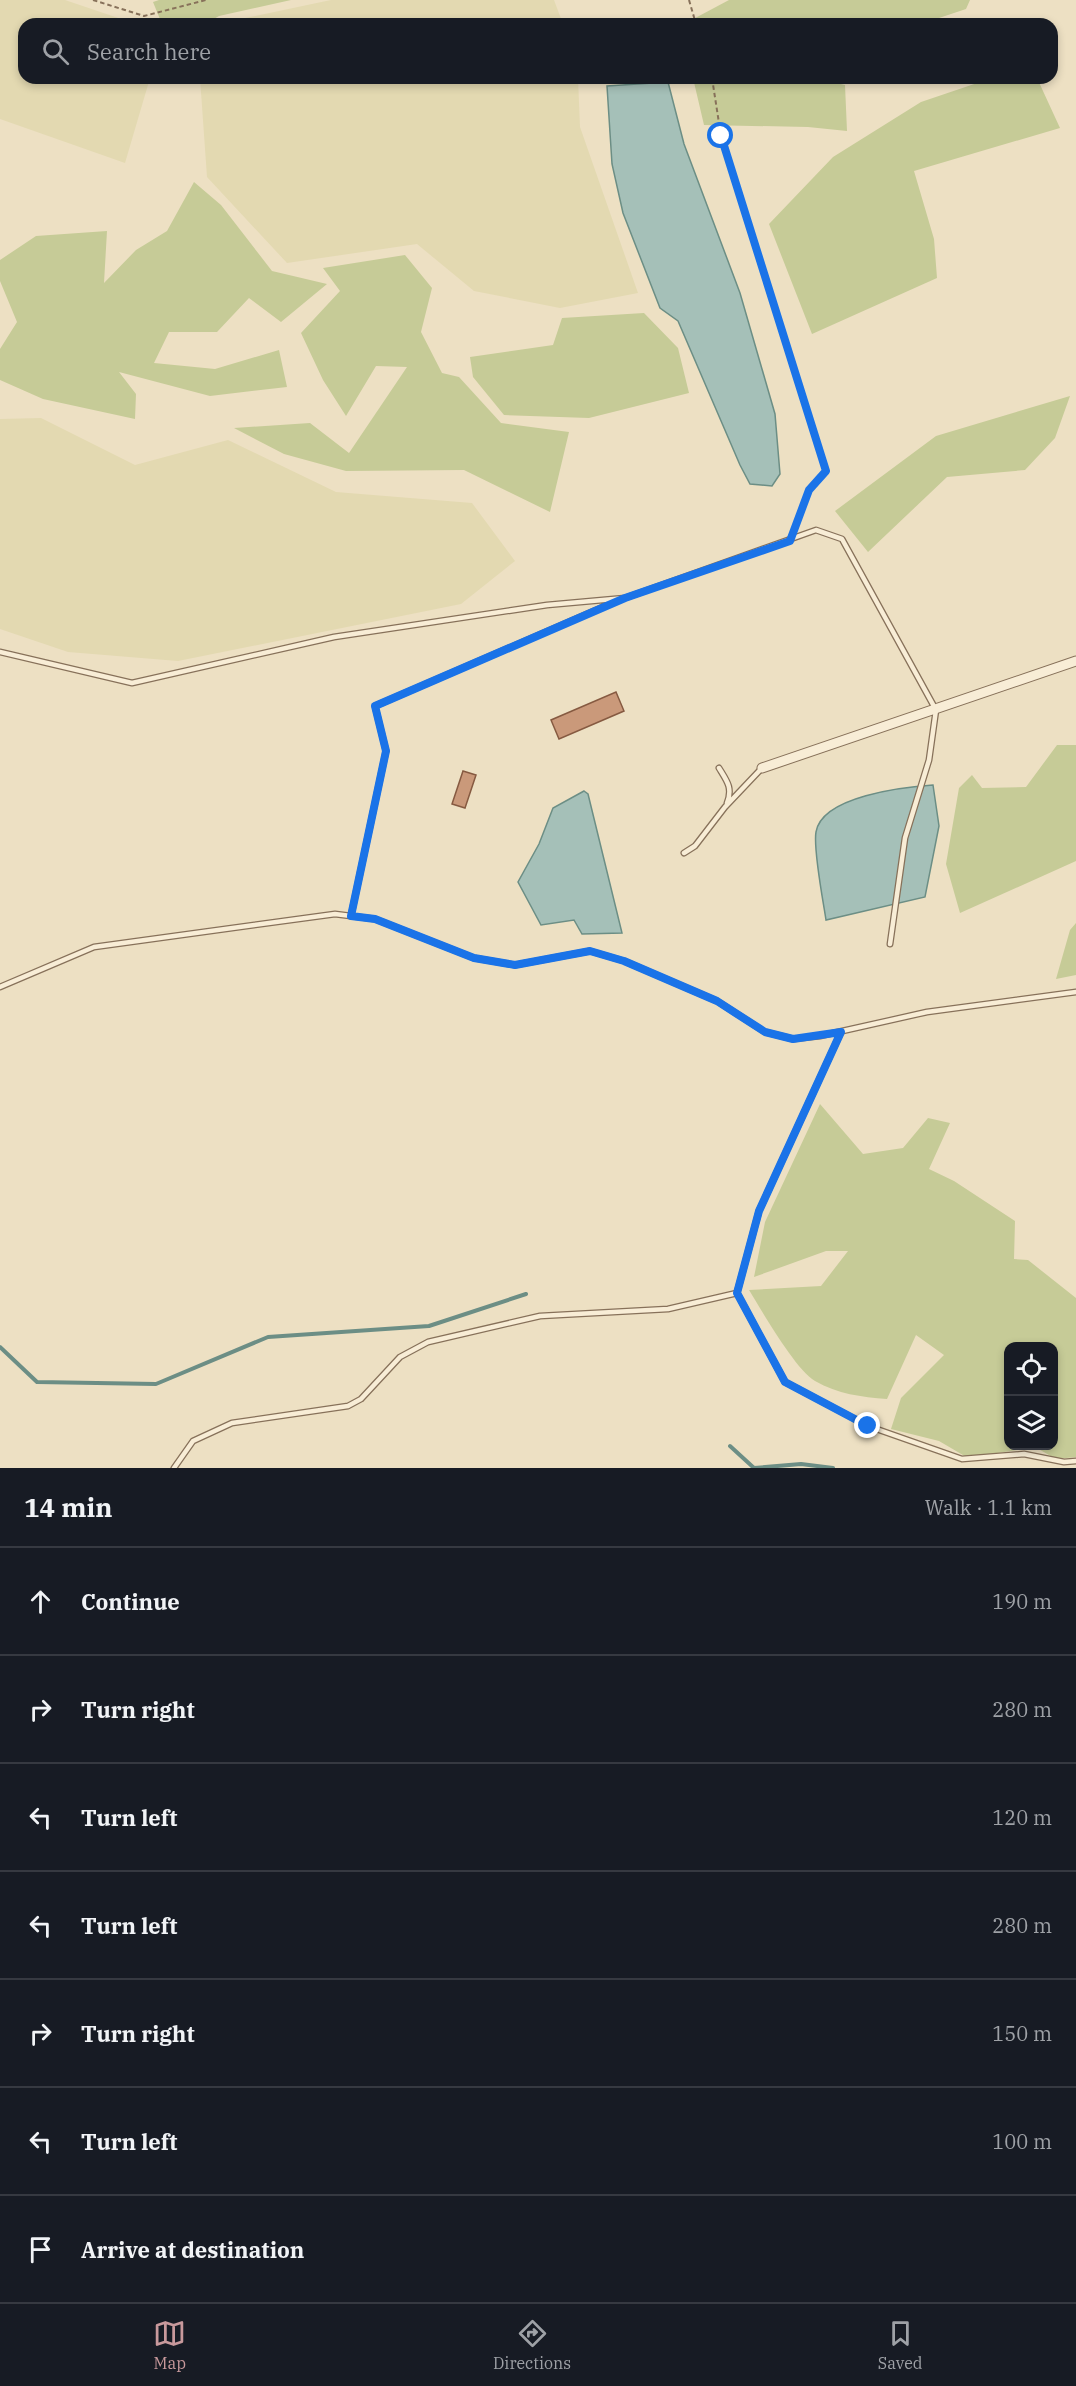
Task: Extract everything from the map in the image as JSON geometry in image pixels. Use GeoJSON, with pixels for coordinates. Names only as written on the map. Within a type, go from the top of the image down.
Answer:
{"type":"FeatureCollection","features":[{"type":"Feature","properties":{"kind":"street"},"geometry":{"type":"LineString","coordinates":[[762,768],[1076,661]]}},
{"type":"Feature","properties":{"kind":"lane"},"geometry":{"type":"LineString","coordinates":[[351,916],[386,751],[375,706],[625,598],[816,530],[842,539],[936,710],[929,760],[905,838],[890,944]]}},
{"type":"Feature","properties":{"kind":"lane"},"geometry":{"type":"LineString","coordinates":[[0,652],[132,683],[334,637],[548,604],[625,598]]}},
{"type":"Feature","properties":{"kind":"lane"},"geometry":{"type":"LineString","coordinates":[[719,768],[731,793],[725,807]]}},
{"type":"Feature","properties":{"kind":"lane"},"geometry":{"type":"LineString","coordinates":[[684,853],[695,846],[725,807],[762,768]]}},
{"type":"Feature","properties":{"kind":"lane"},"geometry":{"type":"LineString","coordinates":[[0,987],[94,947],[335,914],[375,919],[474,958],[515,965],[590,951],[624,961],[717,1001],[765,1032],[793,1039],[841,1032],[927,1012],[1076,992]]}},
{"type":"Feature","properties":{"kind":"lane"},"geometry":{"type":"LineString","coordinates":[[841,1032],[759,1211],[737,1293],[785,1382],[868,1426],[962,1459],[1024,1454],[1064,1462],[1076,1461]]}},
{"type":"Feature","properties":{"kind":"lane"},"geometry":{"type":"LineString","coordinates":[[174,1468],[193,1441],[232,1423],[348,1406],[361,1399],[400,1356],[428,1342],[540,1316],[668,1310],[737,1293]]}},
{"type":"Feature","properties":{"kind":"path"},"geometry":{"type":"LineString","coordinates":[[93,0],[144,16],[206,0]]}},
{"type":"Feature","properties":{"kind":"path"},"geometry":{"type":"LineString","coordinates":[[689,0],[694,18]]}},
{"type":"Feature","properties":{"kind":"path"},"geometry":{"type":"LineString","coordinates":[[713,84],[721,136],[826,471],[809,490],[790,541]]}},
{"type":"Feature","properties":{"kind":"shaded area"},"geometry":{"type":"Polygon","coordinates":[[[0,0],[65,0],[118,18],[18,18],[18,84],[148,84],[125,163],[0,119],[0,0]]]}},
{"type":"Feature","properties":{"kind":"shaded area"},"geometry":{"type":"Polygon","coordinates":[[[331,0],[554,0],[561,18],[246,18],[331,0]]]}},
{"type":"Feature","properties":{"kind":"shaded area"},"geometry":{"type":"Polygon","coordinates":[[[200,84],[578,84],[580,127],[638,293],[560,308],[474,291],[417,244],[287,263],[207,177],[200,84]]]}},
{"type":"Feature","properties":{"kind":"shaded area"},"geometry":{"type":"Polygon","coordinates":[[[41,418],[135,465],[228,440],[336,492],[472,503],[515,561],[461,604],[178,661],[68,652],[0,629],[0,419],[41,418]]]}},
{"type":"Feature","properties":{"kind":"green space"},"geometry":{"type":"Polygon","coordinates":[[[159,0],[291,0],[216,18],[160,18],[153,2],[159,0]]]}},
{"type":"Feature","properties":{"kind":"green space"},"geometry":{"type":"Polygon","coordinates":[[[729,0],[970,0],[966,9],[939,18],[695,18],[729,0]]]}},
{"type":"Feature","properties":{"kind":"green space"},"geometry":{"type":"Polygon","coordinates":[[[694,84],[845,85],[847,131],[808,127],[704,125],[694,84]]]}},
{"type":"Feature","properties":{"kind":"green space"},"geometry":{"type":"Polygon","coordinates":[[[974,84],[1040,84],[1060,128],[914,171],[934,239],[937,278],[812,334],[769,224],[833,157],[921,102],[974,84]]]}},
{"type":"Feature","properties":{"kind":"green space"},"geometry":{"type":"Polygon","coordinates":[[[194,182],[221,205],[272,271],[327,284],[281,322],[249,298],[217,332],[169,332],[154,363],[215,369],[279,350],[287,387],[210,396],[119,372],[136,394],[135,419],[43,399],[0,380],[0,349],[17,322],[0,281],[0,260],[36,236],[107,231],[104,283],[136,250],[167,231],[194,182]]]}},
{"type":"Feature","properties":{"kind":"green space"},"geometry":{"type":"Polygon","coordinates":[[[405,255],[432,288],[421,332],[442,373],[459,377],[501,423],[569,432],[550,512],[464,470],[346,471],[284,454],[234,428],[310,423],[349,453],[407,367],[376,366],[346,416],[323,380],[301,333],[340,291],[323,268],[405,255]]]}},
{"type":"Feature","properties":{"kind":"green space"},"geometry":{"type":"Polygon","coordinates":[[[644,313],[678,348],[689,393],[589,418],[504,415],[473,377],[470,357],[553,345],[562,318],[644,313]]]}},
{"type":"Feature","properties":{"kind":"green space"},"geometry":{"type":"Polygon","coordinates":[[[1070,396],[1055,438],[1025,470],[947,477],[868,552],[835,511],[936,436],[1070,396]]]}},
{"type":"Feature","properties":{"kind":"green space"},"geometry":{"type":"Polygon","coordinates":[[[1057,745],[1076,745],[1076,861],[960,913],[946,864],[959,788],[972,775],[982,788],[1026,787],[1057,745]]]}},
{"type":"Feature","properties":{"kind":"green space"},"geometry":{"type":"Polygon","coordinates":[[[1076,923],[1076,975],[1056,979],[1070,930],[1076,923]]]}},
{"type":"Feature","properties":{"kind":"green space"},"geometry":{"type":"Polygon","coordinates":[[[820,1104],[863,1154],[903,1148],[928,1118],[950,1123],[929,1169],[954,1181],[1015,1221],[1014,1259],[1028,1260],[1076,1298],[1076,1457],[1056,1459],[1040,1450],[1058,1450],[1058,1342],[1004,1342],[1004,1450],[1017,1450],[968,1458],[939,1441],[891,1429],[901,1398],[944,1355],[916,1335],[887,1399],[832,1389],[815,1381],[798,1365],[749,1290],[821,1286],[848,1251],[826,1251],[754,1277],[765,1222],[820,1104]]]}},
{"type":"Feature","properties":{"kind":"water"},"geometry":{"type":"Polygon","coordinates":[[[669,84],[684,144],[740,293],[775,414],[780,474],[772,486],[750,484],[678,321],[660,308],[623,213],[612,164],[607,86],[669,84]]]}},
{"type":"Feature","properties":{"kind":"water"},"geometry":{"type":"Polygon","coordinates":[[[933,785],[939,826],[925,897],[826,920],[815,840],[822,820],[833,810],[866,796],[903,788],[933,785]]]}},
{"type":"Feature","properties":{"kind":"water"},"geometry":{"type":"Polygon","coordinates":[[[584,791],[588,794],[622,933],[582,934],[574,920],[541,925],[518,882],[539,844],[553,808],[584,791]]]}},
{"type":"Feature","properties":{"kind":"building"},"geometry":{"type":"Polygon","coordinates":[[[616,692],[624,711],[559,739],[551,720],[616,692]]]}},
{"type":"Feature","properties":{"kind":"building"},"geometry":{"type":"Polygon","coordinates":[[[463,771],[476,775],[465,808],[452,804],[463,771]]]}},
{"type":"Feature","properties":{"kind":"waterway"},"geometry":{"type":"LineString","coordinates":[[0,1347],[37,1382],[156,1384],[268,1337],[429,1326],[526,1294]]}},
{"type":"Feature","properties":{"kind":"waterway"},"geometry":{"type":"LineString","coordinates":[[730,1446],[754,1468],[801,1464],[833,1468]]}},
{"type":"Feature","properties":{"kind":"route"},"geometry":{"type":"LineString","coordinates":[[721,136],[826,471],[809,490],[790,541],[784,541],[625,598],[375,706],[386,751],[351,916],[375,919],[474,958],[515,965],[548,961],[590,951],[624,961],[717,1001],[765,1032],[793,1039],[841,1032],[759,1211],[737,1293],[785,1382],[868,1426]]}}]}
